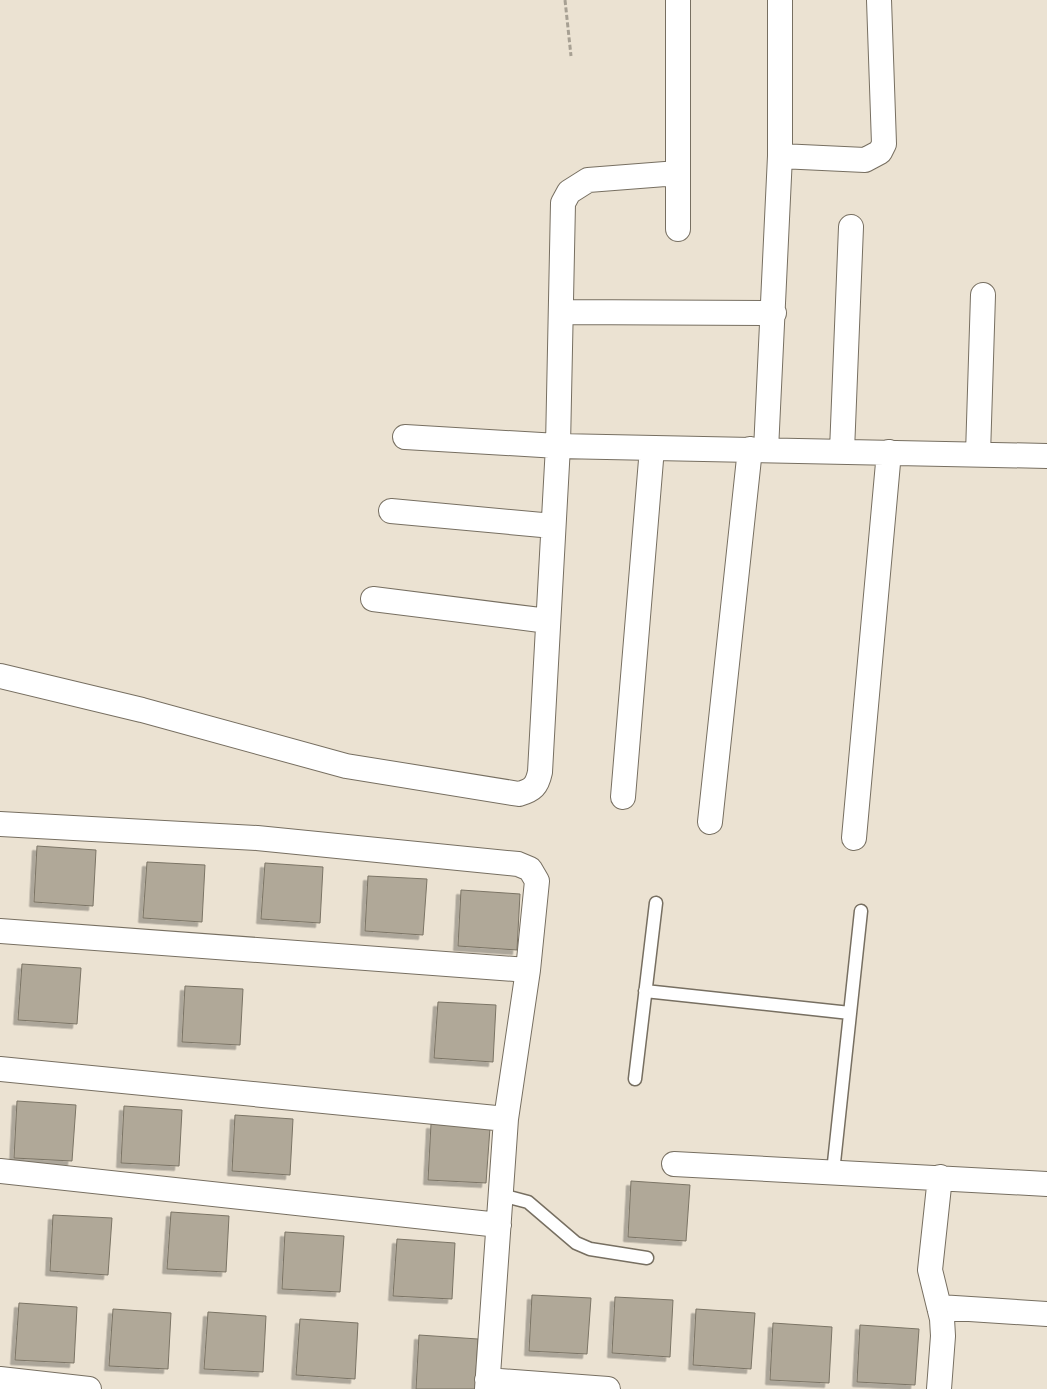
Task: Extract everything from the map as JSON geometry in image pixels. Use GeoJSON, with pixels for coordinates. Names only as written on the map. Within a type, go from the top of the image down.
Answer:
{"type":"FeatureCollection","features":[{"type":"Feature","properties":{"kind":"street"},"geometry":{"type":"LineString","coordinates":[[678,0],[678,229]]}},
{"type":"Feature","properties":{"kind":"street"},"geometry":{"type":"LineString","coordinates":[[710,822],[774,313],[780,156],[780,0]]}},
{"type":"Feature","properties":{"kind":"street"},"geometry":{"type":"LineString","coordinates":[[780,156],[866,160],[880,152],[884,144],[879,0]]}},
{"type":"Feature","properties":{"kind":"street"},"geometry":{"type":"LineString","coordinates":[[0,676],[142,710],[346,766],[519,794],[530,791],[537,785],[540,772],[554,526],[558,446],[563,203],[569,192],[588,180],[678,173]]}},
{"type":"Feature","properties":{"kind":"street"},"geometry":{"type":"LineString","coordinates":[[842,451],[851,227]]}},
{"type":"Feature","properties":{"kind":"street"},"geometry":{"type":"LineString","coordinates":[[978,454],[983,295]]}},
{"type":"Feature","properties":{"kind":"street"},"geometry":{"type":"LineString","coordinates":[[561,312],[774,313]]}},
{"type":"Feature","properties":{"kind":"street"},"geometry":{"type":"LineString","coordinates":[[405,437],[558,446],[1047,456]]}},
{"type":"Feature","properties":{"kind":"street"},"geometry":{"type":"LineString","coordinates":[[623,797],[652,448]]}},
{"type":"Feature","properties":{"kind":"street"},"geometry":{"type":"LineString","coordinates":[[854,838],[889,452]]}},
{"type":"Feature","properties":{"kind":"street"},"geometry":{"type":"LineString","coordinates":[[391,511],[554,526]]}},
{"type":"Feature","properties":{"kind":"street"},"geometry":{"type":"LineString","coordinates":[[373,599],[548,621]]}},
{"type":"Feature","properties":{"kind":"street"},"geometry":{"type":"LineString","coordinates":[[0,824],[257,838],[518,864],[530,870],[537,881],[528,970],[506,1119],[487,1384],[608,1389]]}},
{"type":"Feature","properties":{"kind":"street"},"geometry":{"type":"LineString","coordinates":[[0,931],[528,970]]}},
{"type":"Feature","properties":{"kind":"street"},"geometry":{"type":"LineString","coordinates":[[0,1069],[506,1119]]}},
{"type":"Feature","properties":{"kind":"street"},"geometry":{"type":"LineString","coordinates":[[674,1164],[1047,1184]]}},
{"type":"Feature","properties":{"kind":"street"},"geometry":{"type":"LineString","coordinates":[[0,1170],[499,1225]]}},
{"type":"Feature","properties":{"kind":"street"},"geometry":{"type":"LineString","coordinates":[[940,1177],[930,1270],[944,1336],[940,1389]]}},
{"type":"Feature","properties":{"kind":"street"},"geometry":{"type":"LineString","coordinates":[[938,1307],[1047,1314]]}},
{"type":"Feature","properties":{"kind":"street"},"geometry":{"type":"LineString","coordinates":[[0,1379],[90,1389]]}},
{"type":"Feature","properties":{"kind":"lane"},"geometry":{"type":"LineString","coordinates":[[635,1080],[656,903]]}},
{"type":"Feature","properties":{"kind":"lane"},"geometry":{"type":"LineString","coordinates":[[833,1172],[861,910]]}},
{"type":"Feature","properties":{"kind":"lane"},"geometry":{"type":"LineString","coordinates":[[645,991],[850,1013]]}},
{"type":"Feature","properties":{"kind":"lane"},"geometry":{"type":"LineString","coordinates":[[501,1195],[528,1202],[576,1242],[590,1249],[647,1258]]}},
{"type":"Feature","properties":{"kind":"path"},"geometry":{"type":"LineString","coordinates":[[565,0],[571,56]]}},
{"type":"Feature","properties":{"kind":"building"},"geometry":{"type":"Polygon","coordinates":[[[37,846],[96,850],[93,906],[34,902],[37,846]]]}},
{"type":"Feature","properties":{"kind":"building"},"geometry":{"type":"Polygon","coordinates":[[[147,862],[205,865],[202,922],[143,918],[147,862]]]}},
{"type":"Feature","properties":{"kind":"building"},"geometry":{"type":"Polygon","coordinates":[[[265,863],[323,867],[320,923],[261,919],[265,863]]]}},
{"type":"Feature","properties":{"kind":"building"},"geometry":{"type":"Polygon","coordinates":[[[368,876],[427,879],[423,935],[365,931],[368,876]]]}},
{"type":"Feature","properties":{"kind":"building"},"geometry":{"type":"Polygon","coordinates":[[[461,890],[520,894],[517,950],[458,946],[461,890]]]}},
{"type":"Feature","properties":{"kind":"building"},"geometry":{"type":"Polygon","coordinates":[[[22,964],[81,968],[77,1024],[18,1020],[22,964]]]}},
{"type":"Feature","properties":{"kind":"building"},"geometry":{"type":"Polygon","coordinates":[[[185,986],[243,989],[240,1045],[182,1042],[185,986]]]}},
{"type":"Feature","properties":{"kind":"building"},"geometry":{"type":"Polygon","coordinates":[[[438,1002],[496,1005],[493,1062],[434,1058],[438,1002]]]}},
{"type":"Feature","properties":{"kind":"building"},"geometry":{"type":"Polygon","coordinates":[[[17,1101],[76,1105],[72,1161],[14,1158],[17,1101]]]}},
{"type":"Feature","properties":{"kind":"building"},"geometry":{"type":"Polygon","coordinates":[[[124,1106],[182,1110],[179,1166],[121,1163],[124,1106]]]}},
{"type":"Feature","properties":{"kind":"building"},"geometry":{"type":"Polygon","coordinates":[[[235,1115],[293,1119],[290,1175],[232,1171],[235,1115]]]}},
{"type":"Feature","properties":{"kind":"building"},"geometry":{"type":"Polygon","coordinates":[[[431,1124],[490,1128],[486,1183],[428,1180],[431,1124]]]}},
{"type":"Feature","properties":{"kind":"building"},"geometry":{"type":"Polygon","coordinates":[[[631,1181],[690,1185],[686,1241],[628,1237],[631,1181]]]}},
{"type":"Feature","properties":{"kind":"building"},"geometry":{"type":"Polygon","coordinates":[[[171,1212],[229,1216],[226,1272],[167,1269],[171,1212]]]}},
{"type":"Feature","properties":{"kind":"building"},"geometry":{"type":"Polygon","coordinates":[[[53,1215],[112,1218],[108,1275],[50,1271],[53,1215]]]}},
{"type":"Feature","properties":{"kind":"building"},"geometry":{"type":"Polygon","coordinates":[[[285,1232],[344,1236],[340,1292],[282,1289],[285,1232]]]}},
{"type":"Feature","properties":{"kind":"building"},"geometry":{"type":"Polygon","coordinates":[[[397,1239],[455,1243],[452,1299],[393,1296],[397,1239]]]}},
{"type":"Feature","properties":{"kind":"building"},"geometry":{"type":"Polygon","coordinates":[[[532,1295],[591,1298],[587,1354],[529,1351],[532,1295]]]}},
{"type":"Feature","properties":{"kind":"building"},"geometry":{"type":"Polygon","coordinates":[[[615,1297],[673,1300],[670,1357],[612,1353],[615,1297]]]}},
{"type":"Feature","properties":{"kind":"building"},"geometry":{"type":"Polygon","coordinates":[[[19,1303],[77,1307],[74,1363],[15,1360],[19,1303]]]}},
{"type":"Feature","properties":{"kind":"building"},"geometry":{"type":"Polygon","coordinates":[[[113,1309],[171,1313],[168,1369],[109,1366],[113,1309]]]}},
{"type":"Feature","properties":{"kind":"building"},"geometry":{"type":"Polygon","coordinates":[[[696,1309],[755,1313],[751,1369],[693,1365],[696,1309]]]}},
{"type":"Feature","properties":{"kind":"building"},"geometry":{"type":"Polygon","coordinates":[[[208,1312],[266,1316],[263,1372],[204,1369],[208,1312]]]}},
{"type":"Feature","properties":{"kind":"building"},"geometry":{"type":"Polygon","coordinates":[[[300,1319],[358,1323],[355,1379],[296,1375],[300,1319]]]}},
{"type":"Feature","properties":{"kind":"building"},"geometry":{"type":"Polygon","coordinates":[[[773,1323],[832,1327],[829,1383],[770,1380],[773,1323]]]}},
{"type":"Feature","properties":{"kind":"building"},"geometry":{"type":"Polygon","coordinates":[[[860,1325],[919,1329],[915,1385],[857,1382],[860,1325]]]}},
{"type":"Feature","properties":{"kind":"building"},"geometry":{"type":"Polygon","coordinates":[[[419,1335],[478,1339],[475,1389],[416,1389],[419,1335]]]}}]}
